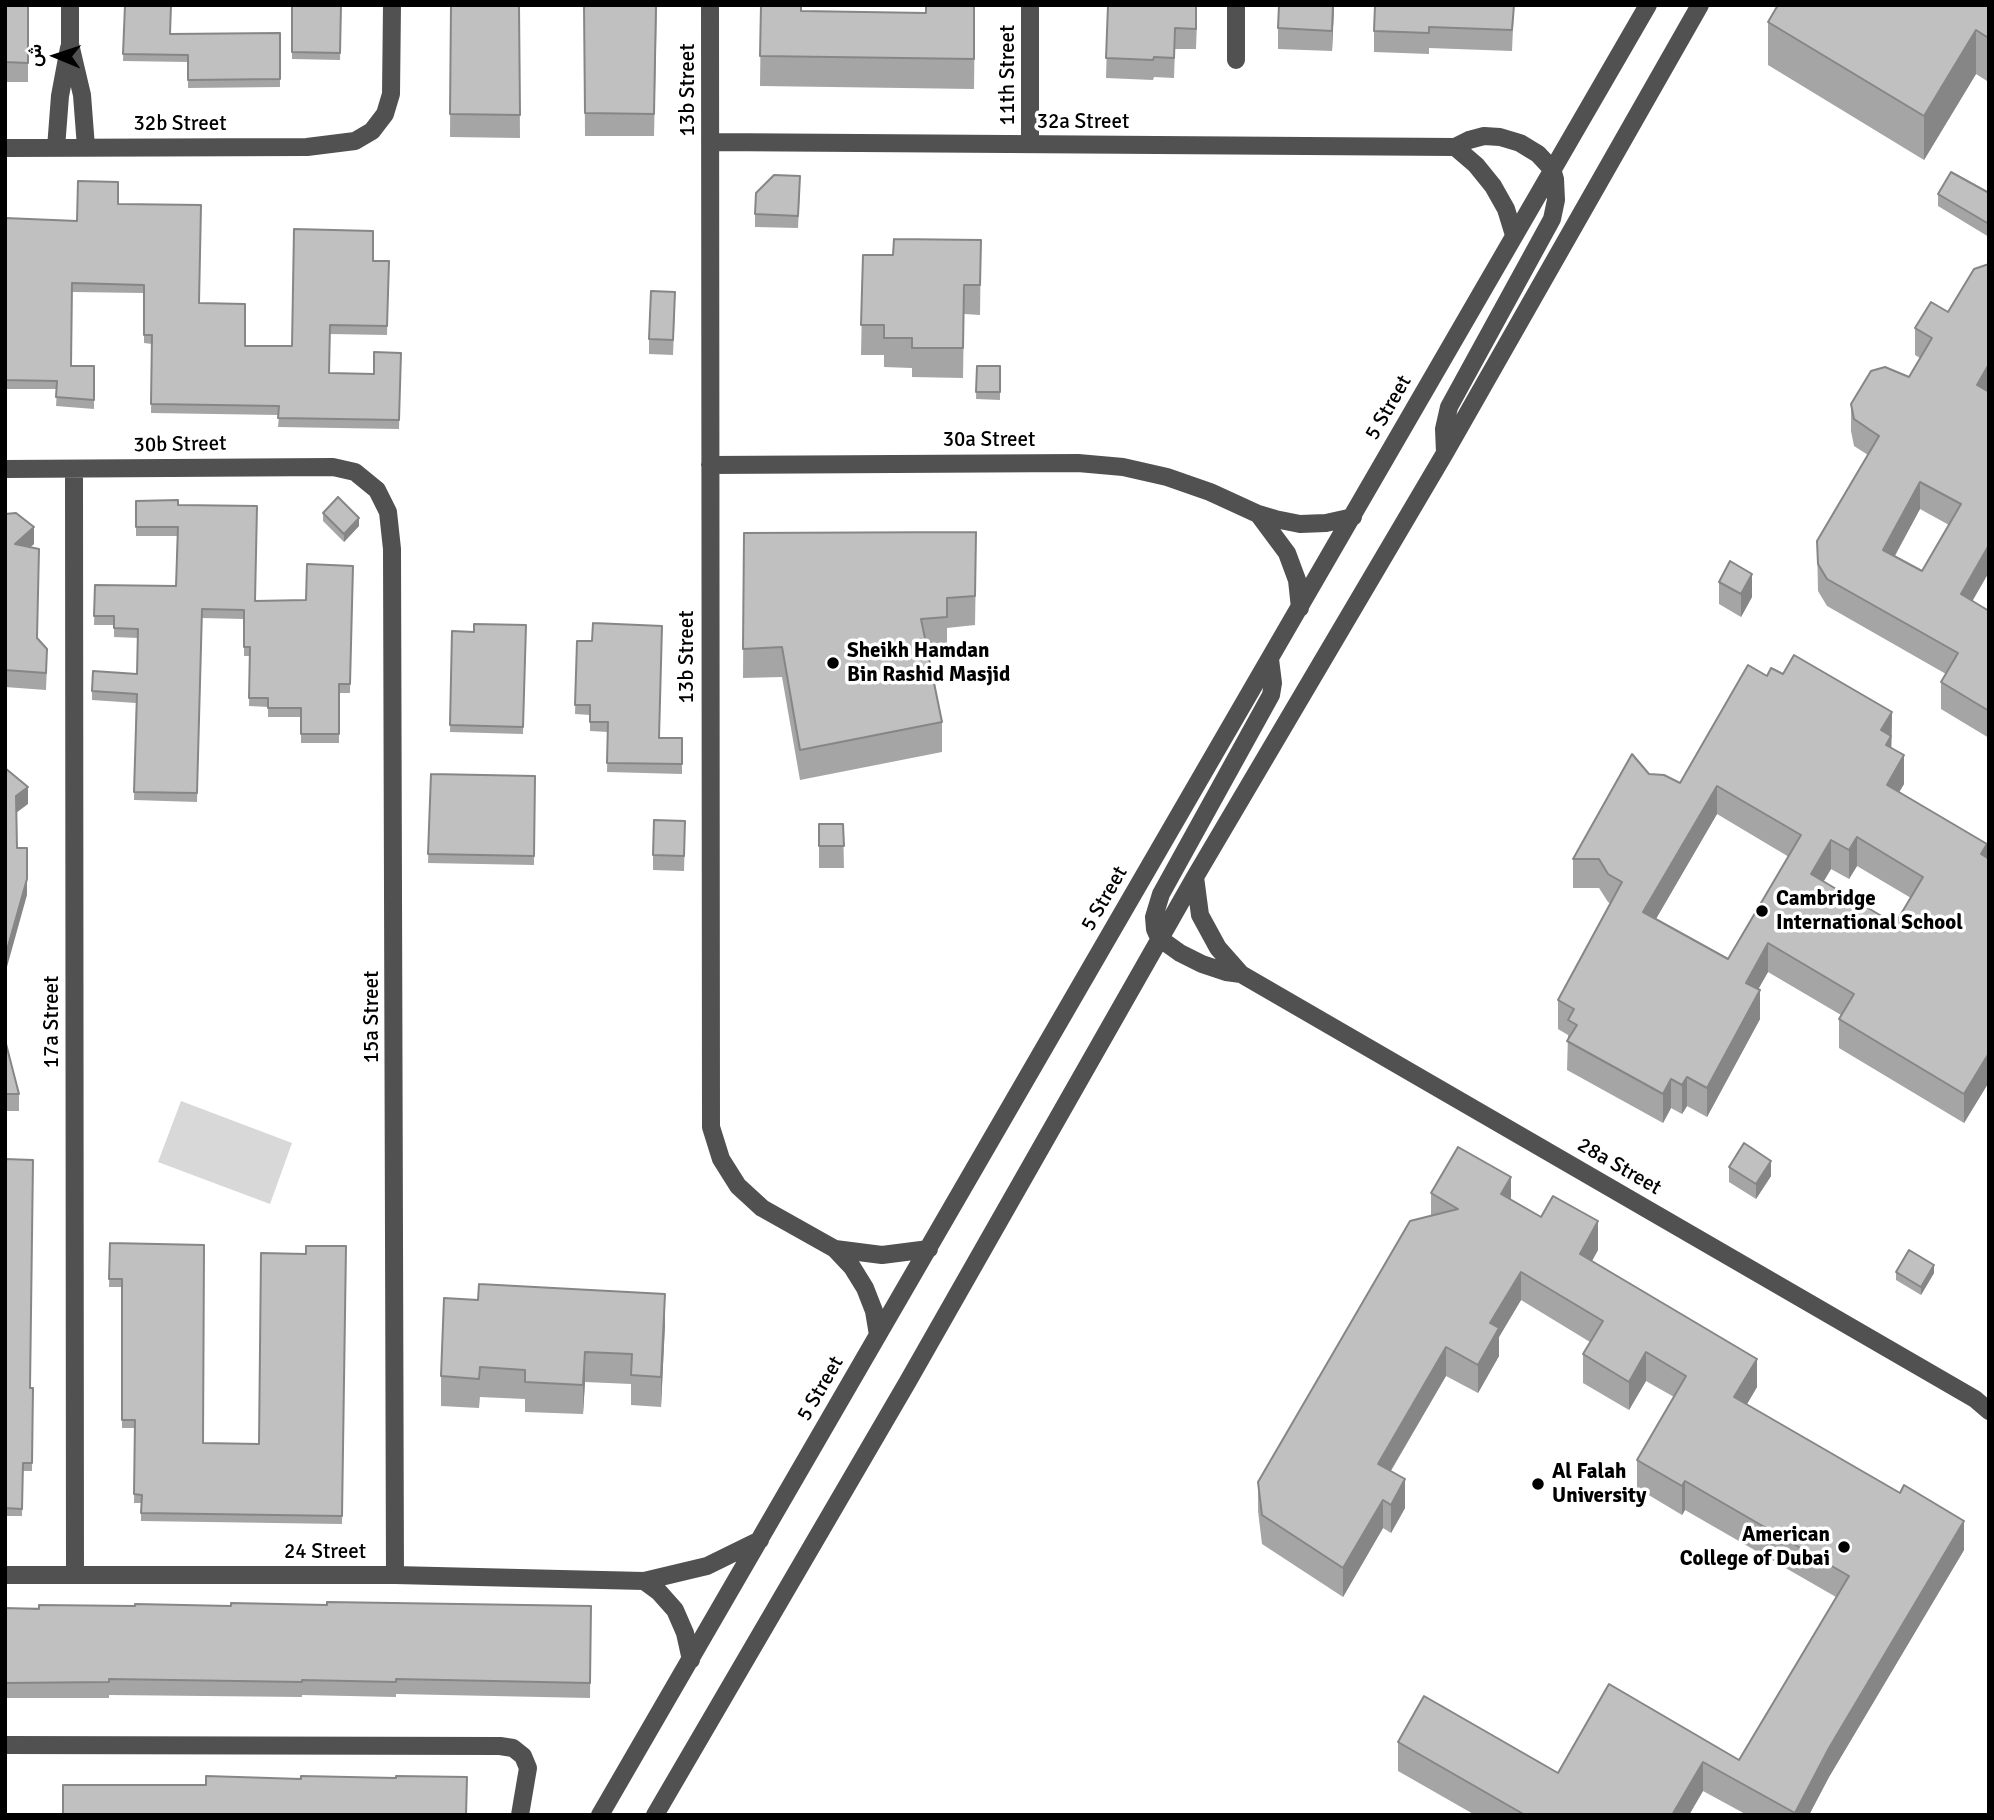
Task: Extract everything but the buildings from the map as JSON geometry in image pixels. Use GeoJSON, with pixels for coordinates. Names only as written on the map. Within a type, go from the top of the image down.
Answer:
{"type":"FeatureCollection","features":[{"type":"Feature","properties":{"kind":"street"},"geometry":{"type":"LineString","coordinates":[[55,148],[60,96],[70,44],[70,5]]}},
{"type":"Feature","properties":{"kind":"street","name":"32b Street"},"geometry":{"type":"LineString","coordinates":[[5,148],[307,147],[355,141],[372,131],[385,114],[391,94],[392,5]]}},
{"type":"Feature","properties":{"kind":"street","name":"13b Street"},"geometry":{"type":"LineString","coordinates":[[710,5],[711,1128],[721,1159],[738,1186],[762,1208],[835,1249],[852,1267],[865,1288],[874,1311],[878,1335]]}},
{"type":"Feature","properties":{"kind":"street","name":"11th Street"},"geometry":{"type":"LineString","coordinates":[[1030,5],[1030,144]]}},
{"type":"Feature","properties":{"kind":"street"},"geometry":{"type":"LineString","coordinates":[[1236,5],[1236,60]]}},
{"type":"Feature","properties":{"kind":"street","name":"5 Street"},"geometry":{"type":"LineString","coordinates":[[600,1815],[1648,5]]}},
{"type":"Feature","properties":{"kind":"street"},"geometry":{"type":"LineString","coordinates":[[655,1815],[906,1383],[1159,938],[1445,453],[1700,5]]}},
{"type":"Feature","properties":{"kind":"street"},"geometry":{"type":"LineString","coordinates":[[70,44],[82,95],[86,148]]}},
{"type":"Feature","properties":{"kind":"street","name":"32a Street"},"geometry":{"type":"LineString","coordinates":[[710,142],[1455,147],[1484,136],[1520,143],[1538,154],[1552,169]]}},
{"type":"Feature","properties":{"kind":"street"},"geometry":{"type":"LineString","coordinates":[[1455,147],[1476,165],[1493,186],[1506,209],[1514,235]]}},
{"type":"Feature","properties":{"kind":"street"},"geometry":{"type":"LineString","coordinates":[[1445,453],[1444,429],[1450,407],[1552,219],[1556,200],[1552,169]]}},
{"type":"Feature","properties":{"kind":"street","name":"30a Street"},"geometry":{"type":"LineString","coordinates":[[710,465],[1078,463],[1123,467],[1167,477],[1210,492],[1258,514],[1300,524],[1326,523],[1353,517]]}},
{"type":"Feature","properties":{"kind":"street","name":"30b Street"},"geometry":{"type":"LineString","coordinates":[[5,469],[333,467],[355,472]]}},
{"type":"Feature","properties":{"kind":"street","name":"17a Street"},"geometry":{"type":"LineString","coordinates":[[74,469],[75,1575]]}},
{"type":"Feature","properties":{"kind":"street","name":"15a Street"},"geometry":{"type":"LineString","coordinates":[[355,472],[377,490],[388,512],[392,549],[395,1575]]}},
{"type":"Feature","properties":{"kind":"street","name":"30a Street"},"geometry":{"type":"LineString","coordinates":[[1258,514],[1287,553],[1297,580],[1300,607]]}},
{"type":"Feature","properties":{"kind":"street"},"geometry":{"type":"LineString","coordinates":[[1159,938],[1155,929],[1156,905],[1265,707],[1273,683],[1270,659]]}},
{"type":"Feature","properties":{"kind":"street","name":"28a Street"},"geometry":{"type":"LineString","coordinates":[[1195,877],[1200,915],[1219,948],[1241,974],[1982,1401],[1989,1411]]}},
{"type":"Feature","properties":{"kind":"street","name":"28a Street"},"geometry":{"type":"LineString","coordinates":[[1159,938],[1202,964],[1241,974]]}},
{"type":"Feature","properties":{"kind":"street","name":"13b Street"},"geometry":{"type":"LineString","coordinates":[[835,1249],[882,1255],[929,1249]]}},
{"type":"Feature","properties":{"kind":"street","name":"24 Street"},"geometry":{"type":"LineString","coordinates":[[5,1575],[395,1575],[644,1581],[707,1566],[760,1539]]}},
{"type":"Feature","properties":{"kind":"street"},"geometry":{"type":"LineString","coordinates":[[644,1581],[659,1592],[675,1610],[685,1633],[691,1660]]}},
{"type":"Feature","properties":{"kind":"street"},"geometry":{"type":"LineString","coordinates":[[5,1745],[500,1746],[513,1748],[523,1756],[528,1768],[520,1815]]}},
{"type":"Feature","properties":{"kind":"shaded area"},"geometry":{"type":"Polygon","coordinates":[[[181,1101],[292,1143],[270,1204],[158,1162],[181,1101]]]}},
{"type":"Feature","properties":{"kind":"place","name":"Sheikh Hamdan Bin Rashid Masjid"},"geometry":{"type":"Point","coordinates":[833,663]}},
{"type":"Feature","properties":{"kind":"place","name":"Cambridge International School"},"geometry":{"type":"Point","coordinates":[1762,911]}},
{"type":"Feature","properties":{"kind":"place","name":"Al Falah University"},"geometry":{"type":"Point","coordinates":[1538,1484]}},
{"type":"Feature","properties":{"kind":"place","name":"American College of Dubai"},"geometry":{"type":"Point","coordinates":[1844,1547]}}]}
